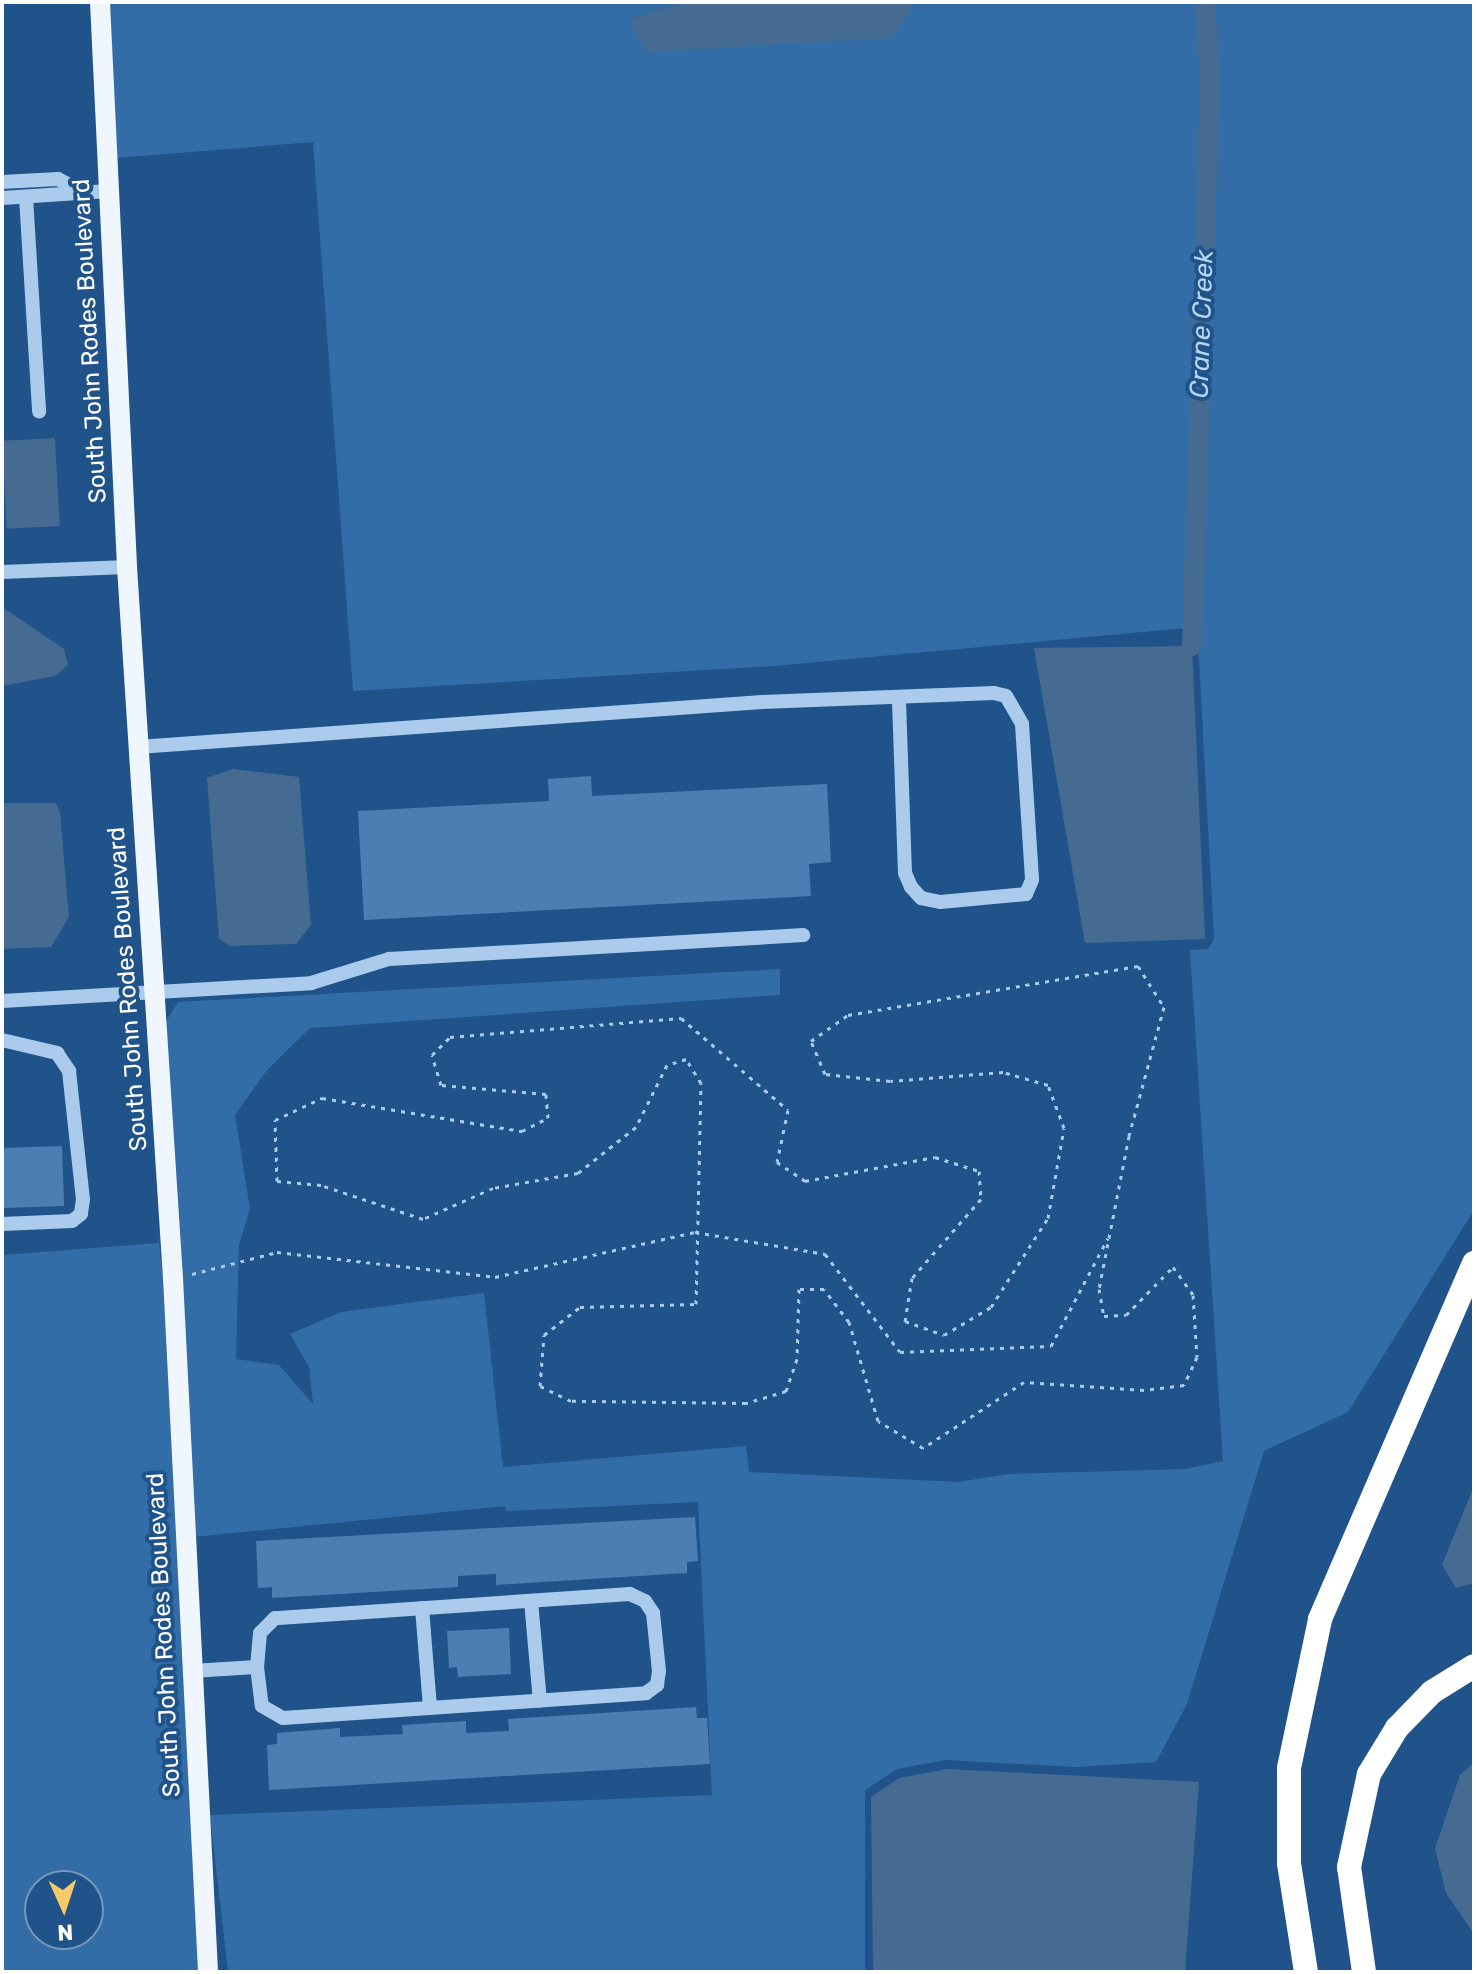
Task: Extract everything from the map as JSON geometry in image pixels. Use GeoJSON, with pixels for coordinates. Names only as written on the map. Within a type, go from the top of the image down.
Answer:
{"type":"FeatureCollection","features":[{"type":"Feature","properties":{"kind":"highway"},"geometry":{"type":"LineString","coordinates":[[1306,1972],[1289,1863],[1289,1768],[1320,1619],[1474,1263]]}},
{"type":"Feature","properties":{"kind":"highway"},"geometry":{"type":"LineString","coordinates":[[1364,1972],[1349,1867],[1369,1774],[1397,1728],[1432,1692],[1474,1666]]}},
{"type":"Feature","properties":{"kind":"main road","name":"South John Rodes Boulevard"},"geometry":{"type":"LineString","coordinates":[[100,2],[127,567],[173,1278],[208,1972]]}},
{"type":"Feature","properties":{"kind":"street"},"geometry":{"type":"LineString","coordinates":[[2,182],[58,179],[85,193]]}},
{"type":"Feature","properties":{"kind":"street"},"geometry":{"type":"LineString","coordinates":[[2,198],[109,191]]}},
{"type":"Feature","properties":{"kind":"street"},"geometry":{"type":"LineString","coordinates":[[26,197],[39,412]]}},
{"type":"Feature","properties":{"kind":"street"},"geometry":{"type":"LineString","coordinates":[[2,572],[127,567]]}},
{"type":"Feature","properties":{"kind":"street"},"geometry":{"type":"LineString","coordinates":[[138,747],[899,697],[994,693],[1006,696],[1015,706],[1022,724],[1032,880],[1026,894],[940,902],[921,898],[911,887],[905,873],[899,697]]}},
{"type":"Feature","properties":{"kind":"street"},"geometry":{"type":"LineString","coordinates":[[2,1001],[311,983],[389,959],[803,935]]}},
{"type":"Feature","properties":{"kind":"street"},"geometry":{"type":"LineString","coordinates":[[2,1040],[57,1053],[69,1071],[83,1199],[81,1214],[72,1221],[2,1224]]}},
{"type":"Feature","properties":{"kind":"street"},"geometry":{"type":"LineString","coordinates":[[630,1594],[645,1601],[653,1613],[659,1671],[657,1685],[646,1693],[283,1718],[262,1706],[257,1667],[260,1633],[275,1618],[531,1601],[630,1594]]}},
{"type":"Feature","properties":{"kind":"street"},"geometry":{"type":"LineString","coordinates":[[531,1601],[540,1701]]}},
{"type":"Feature","properties":{"kind":"street"},"geometry":{"type":"LineString","coordinates":[[422,1608],[430,1708]]}},
{"type":"Feature","properties":{"kind":"street"},"geometry":{"type":"LineString","coordinates":[[192,1671],[257,1667]]}},
{"type":"Feature","properties":{"kind":"path"},"geometry":{"type":"LineString","coordinates":[[1138,966],[1164,1007],[1129,1136],[1099,1289],[1104,1316],[1126,1315],[1173,1267],[1193,1295],[1197,1357],[1184,1385],[1144,1390],[1024,1382],[923,1448],[878,1421],[849,1322],[824,1289],[799,1289],[797,1359],[786,1391],[746,1403],[571,1401],[540,1386],[544,1335],[580,1307],[696,1304],[695,1232],[701,1083],[686,1059],[667,1065],[636,1127],[578,1173],[493,1188],[423,1219],[321,1185],[277,1181],[275,1120],[322,1098],[522,1131],[548,1118],[546,1094],[441,1085],[432,1055],[450,1037],[681,1018],[788,1110],[777,1162],[805,1181],[935,1157],[979,1171],[981,1199],[912,1278],[905,1321],[944,1335],[991,1307],[1048,1218],[1064,1128],[1048,1085],[1003,1072],[890,1081],[825,1074],[811,1041],[848,1015],[1138,966]]}},
{"type":"Feature","properties":{"kind":"path"},"geometry":{"type":"LineString","coordinates":[[173,1278],[277,1252],[495,1277],[695,1232],[825,1254],[900,1352],[1051,1346],[1110,1234]]}},
{"type":"Feature","properties":{"kind":"shaded area"},"geometry":{"type":"Polygon","coordinates":[[[110,2],[683,2],[629,19],[914,7],[913,2],[1474,2],[1474,1210],[1348,1412],[1264,1451],[1187,1704],[1156,1762],[1076,1767],[946,1760],[897,1769],[865,1790],[865,1972],[228,1972],[210,1815],[712,1795],[698,1502],[506,1511],[505,1506],[194,1537],[166,1021],[178,1002],[780,969],[780,995],[310,1028],[267,1070],[235,1115],[250,1209],[239,1245],[236,1359],[279,1365],[313,1404],[309,1367],[290,1334],[341,1312],[484,1293],[503,1467],[746,1446],[749,1472],[958,1482],[1009,1474],[1186,1469],[1223,1461],[1190,950],[1208,949],[1214,939],[1198,640],[1186,636],[1185,628],[774,666],[353,691],[313,142],[117,158],[110,2]]]}},
{"type":"Feature","properties":{"kind":"shaded area"},"geometry":{"type":"Polygon","coordinates":[[[683,2],[913,2],[914,7],[891,38],[647,52],[629,19],[683,2]]]}},
{"type":"Feature","properties":{"kind":"shaded area"},"geometry":{"type":"Polygon","coordinates":[[[55,438],[60,526],[7,529],[2,441],[55,438]]]}},
{"type":"Feature","properties":{"kind":"shaded area"},"geometry":{"type":"Polygon","coordinates":[[[2,607],[64,649],[68,665],[55,676],[2,686],[2,607]]]}},
{"type":"Feature","properties":{"kind":"shaded area"},"geometry":{"type":"Polygon","coordinates":[[[1192,646],[1205,939],[1085,943],[1034,648],[1192,646]]]}},
{"type":"Feature","properties":{"kind":"shaded area"},"geometry":{"type":"Polygon","coordinates":[[[233,769],[299,777],[311,925],[296,944],[230,946],[219,939],[207,778],[233,769]]]}},
{"type":"Feature","properties":{"kind":"shaded area"},"geometry":{"type":"Polygon","coordinates":[[[2,803],[56,803],[60,812],[69,917],[51,947],[2,949],[2,803]]]}},
{"type":"Feature","properties":{"kind":"shaded area"},"geometry":{"type":"Polygon","coordinates":[[[158,1234],[163,1279],[198,1972],[2,1972],[2,1255],[158,1243],[158,1234]]]}},
{"type":"Feature","properties":{"kind":"shaded area"},"geometry":{"type":"Polygon","coordinates":[[[1474,1486],[1474,1583],[1456,1588],[1442,1565],[1474,1486]]]}},
{"type":"Feature","properties":{"kind":"shaded area"},"geometry":{"type":"Polygon","coordinates":[[[1474,1762],[1474,1934],[1446,1893],[1435,1848],[1460,1775],[1474,1762]]]}},
{"type":"Feature","properties":{"kind":"shaded area"},"geometry":{"type":"Polygon","coordinates":[[[947,1769],[1199,1782],[1185,1972],[873,1972],[871,1797],[899,1778],[947,1769]]]}},
{"type":"Feature","properties":{"kind":"building"},"geometry":{"type":"Polygon","coordinates":[[[591,776],[592,796],[827,784],[831,862],[809,864],[811,896],[364,920],[358,811],[549,801],[548,779],[591,776]]]}},
{"type":"Feature","properties":{"kind":"building"},"geometry":{"type":"Polygon","coordinates":[[[62,1146],[64,1206],[4,1208],[2,1148],[62,1146]]]}},
{"type":"Feature","properties":{"kind":"building"},"geometry":{"type":"Polygon","coordinates":[[[695,1517],[698,1561],[687,1562],[687,1573],[496,1585],[496,1574],[458,1576],[458,1587],[272,1598],[272,1587],[258,1588],[256,1541],[695,1517]]]}},
{"type":"Feature","properties":{"kind":"building"},"geometry":{"type":"Polygon","coordinates":[[[509,1628],[511,1674],[458,1677],[457,1667],[449,1668],[447,1631],[509,1628]]]}},
{"type":"Feature","properties":{"kind":"building"},"geometry":{"type":"Polygon","coordinates":[[[696,1707],[697,1718],[707,1718],[710,1764],[269,1790],[267,1745],[277,1744],[277,1733],[340,1728],[340,1737],[403,1734],[402,1725],[466,1721],[466,1733],[509,1731],[508,1719],[696,1707]]]}},
{"type":"Feature","properties":{"kind":"waterway","name":"Crane Creek"},"geometry":{"type":"LineString","coordinates":[[1192,646],[1210,79],[1205,2]]}}]}
